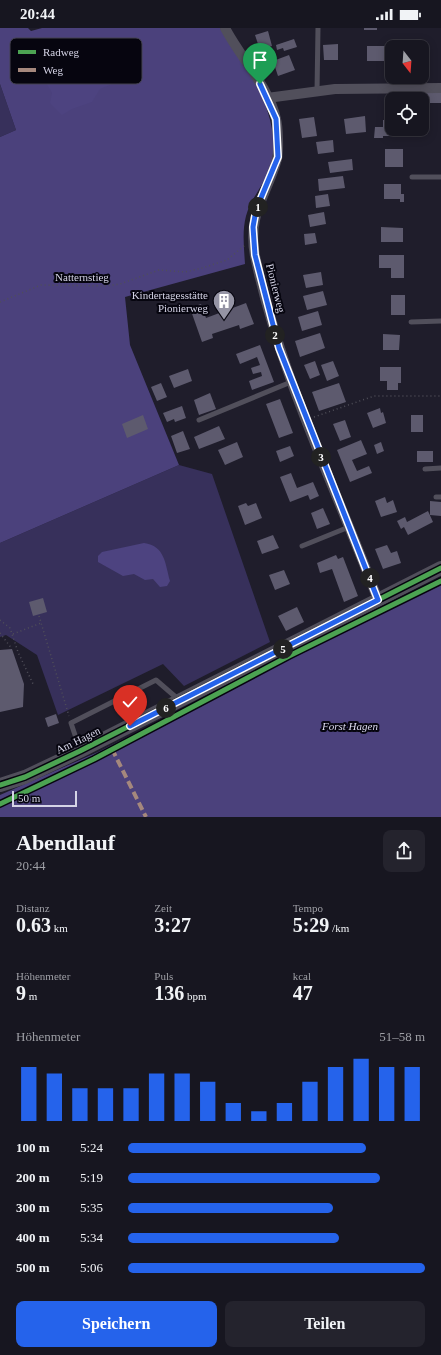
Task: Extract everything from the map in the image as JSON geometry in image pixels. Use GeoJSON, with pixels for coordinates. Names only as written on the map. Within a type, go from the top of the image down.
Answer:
{"type":"FeatureCollection","features":[{"type":"Feature","properties":{"kind":"street","name":"Pionierweg"},"geometry":{"type":"LineString","coordinates":[[225,28],[260,84],[276,119],[278,157],[256,210],[253,227],[253,242],[279,348],[291,382],[378,600]]}},
{"type":"Feature","properties":{"kind":"street"},"geometry":{"type":"LineString","coordinates":[[267,98],[335,89],[441,88]]}},
{"type":"Feature","properties":{"kind":"street","name":"Am Hagen"},"geometry":{"type":"LineString","coordinates":[[0,785],[24,777],[80,751],[441,568]]}},
{"type":"Feature","properties":{"kind":"lane"},"geometry":{"type":"LineString","coordinates":[[317,92],[318,28]]}},
{"type":"Feature","properties":{"kind":"lane"},"geometry":{"type":"LineString","coordinates":[[412,177],[441,177]]}},
{"type":"Feature","properties":{"kind":"lane"},"geometry":{"type":"LineString","coordinates":[[411,322],[441,321]]}},
{"type":"Feature","properties":{"kind":"lane"},"geometry":{"type":"LineString","coordinates":[[199,420],[291,382]]}},
{"type":"Feature","properties":{"kind":"lane"},"geometry":{"type":"LineString","coordinates":[[425,468],[441,468]]}},
{"type":"Feature","properties":{"kind":"lane"},"geometry":{"type":"LineString","coordinates":[[302,546],[350,527]]}},
{"type":"Feature","properties":{"kind":"lane"},"geometry":{"type":"LineString","coordinates":[[80,751],[71,723],[156,680],[180,701]]}},
{"type":"Feature","properties":{"kind":"path"},"geometry":{"type":"LineString","coordinates":[[306,420],[374,396],[441,396]]}},
{"type":"Feature","properties":{"kind":"path"},"geometry":{"type":"LineString","coordinates":[[39,616],[71,723]]}},
{"type":"Feature","properties":{"kind":"path"},"geometry":{"type":"LineString","coordinates":[[0,620],[10,628],[18,652],[34,686]]}},
{"type":"Feature","properties":{"kind":"path"},"geometry":{"type":"LineString","coordinates":[[13,634],[41,623]]}},
{"type":"Feature","properties":{"kind":"path"},"geometry":{"type":"LineString","coordinates":[[0,633],[12,649]]}},
{"type":"Feature","properties":{"kind":"path"},"geometry":{"type":"LineString","coordinates":[[0,804],[112,749]]}},
{"type":"Feature","properties":{"kind":"shaded area"},"geometry":{"type":"Polygon","coordinates":[[[0,84],[16,130],[0,137],[0,84]]]}},
{"type":"Feature","properties":{"kind":"shaded area"},"geometry":{"type":"Polygon","coordinates":[[[47,84],[112,84],[100,89],[92,102],[72,109],[62,115],[50,103],[52,93],[47,84]]]}},
{"type":"Feature","properties":{"kind":"shaded area"},"geometry":{"type":"Polygon","coordinates":[[[179,465],[212,474],[270,642],[184,686],[163,664],[58,715],[37,655],[6,635],[0,637],[0,543],[179,465]]]}},
{"type":"Feature","properties":{"kind":"shaded area"},"geometry":{"type":"Polygon","coordinates":[[[144,543],[156,548],[163,556],[170,581],[167,586],[160,587],[153,579],[145,580],[134,574],[123,576],[98,562],[98,556],[102,552],[144,543]]]}},
{"type":"Feature","properties":{"kind":"green space"},"geometry":{"type":"Polygon","coordinates":[[[0,28],[28,28],[31,31],[42,28],[220,28],[259,90],[271,125],[273,143],[270,168],[248,209],[246,216],[244,234],[245,264],[125,297],[130,345],[179,465],[0,543],[0,137],[16,130],[0,84],[0,28]]]}},
{"type":"Feature","properties":{"kind":"green space","name":"Forst Hagen"},"geometry":{"type":"Polygon","coordinates":[[[441,577],[441,817],[0,817],[0,795],[98,752],[441,577]]]}},
{"type":"Feature","properties":{"kind":"building"},"geometry":{"type":"Polygon","coordinates":[[[364,28],[377,28],[377,30],[364,30],[364,28]]]}},
{"type":"Feature","properties":{"kind":"building"},"geometry":{"type":"Polygon","coordinates":[[[268,31],[272,46],[260,50],[255,35],[268,31]]]}},
{"type":"Feature","properties":{"kind":"building"},"geometry":{"type":"Polygon","coordinates":[[[294,39],[297,47],[284,51],[283,48],[277,50],[276,45],[294,39]]]}},
{"type":"Feature","properties":{"kind":"building"},"geometry":{"type":"Polygon","coordinates":[[[338,44],[338,60],[324,60],[323,45],[338,44]]]}},
{"type":"Feature","properties":{"kind":"building"},"geometry":{"type":"Polygon","coordinates":[[[367,46],[385,46],[385,61],[367,61],[367,46]]]}},
{"type":"Feature","properties":{"kind":"building"},"geometry":{"type":"Polygon","coordinates":[[[289,55],[295,70],[278,76],[273,61],[289,55]]]}},
{"type":"Feature","properties":{"kind":"building"},"geometry":{"type":"Polygon","coordinates":[[[441,91],[441,103],[429,103],[429,92],[424,92],[441,91]]]}},
{"type":"Feature","properties":{"kind":"building"},"geometry":{"type":"Polygon","coordinates":[[[365,116],[366,132],[346,134],[344,119],[365,116]]]}},
{"type":"Feature","properties":{"kind":"building"},"geometry":{"type":"Polygon","coordinates":[[[314,117],[317,136],[302,138],[299,119],[314,117]]]}},
{"type":"Feature","properties":{"kind":"building"},"geometry":{"type":"Polygon","coordinates":[[[383,120],[385,120],[385,136],[383,136],[383,138],[374,138],[375,127],[383,127],[383,120]]]}},
{"type":"Feature","properties":{"kind":"building"},"geometry":{"type":"Polygon","coordinates":[[[333,140],[334,152],[318,154],[316,142],[333,140]]]}},
{"type":"Feature","properties":{"kind":"building"},"geometry":{"type":"Polygon","coordinates":[[[385,149],[403,149],[403,167],[385,167],[385,149]]]}},
{"type":"Feature","properties":{"kind":"building"},"geometry":{"type":"Polygon","coordinates":[[[352,159],[353,170],[330,173],[328,162],[352,159]]]}},
{"type":"Feature","properties":{"kind":"building"},"geometry":{"type":"Polygon","coordinates":[[[343,176],[345,188],[319,191],[318,179],[343,176]]]}},
{"type":"Feature","properties":{"kind":"building"},"geometry":{"type":"Polygon","coordinates":[[[384,184],[401,184],[401,194],[404,194],[404,202],[400,202],[400,199],[384,199],[384,184]]]}},
{"type":"Feature","properties":{"kind":"building"},"geometry":{"type":"Polygon","coordinates":[[[328,194],[330,206],[316,208],[315,196],[328,194]]]}},
{"type":"Feature","properties":{"kind":"building"},"geometry":{"type":"Polygon","coordinates":[[[324,212],[326,224],[310,227],[308,215],[324,212]]]}},
{"type":"Feature","properties":{"kind":"building"},"geometry":{"type":"Polygon","coordinates":[[[381,227],[403,228],[403,242],[381,242],[381,227]]]}},
{"type":"Feature","properties":{"kind":"building"},"geometry":{"type":"Polygon","coordinates":[[[315,233],[317,243],[305,245],[304,234],[315,233]]]}},
{"type":"Feature","properties":{"kind":"building"},"geometry":{"type":"Polygon","coordinates":[[[379,255],[404,255],[404,278],[391,278],[391,268],[379,268],[379,255]]]}},
{"type":"Feature","properties":{"kind":"building"},"geometry":{"type":"Polygon","coordinates":[[[321,272],[323,285],[306,288],[303,275],[321,272]]]}},
{"type":"Feature","properties":{"kind":"building"},"geometry":{"type":"Polygon","coordinates":[[[323,291],[327,305],[307,310],[303,296],[323,291]]]}},
{"type":"Feature","properties":{"kind":"building"},"geometry":{"type":"Polygon","coordinates":[[[391,295],[405,295],[405,315],[391,315],[391,295]]]}},
{"type":"Feature","properties":{"kind":"building","name":"Kindertagesstätte Pionierweg"},"geometry":{"type":"Polygon","coordinates":[[[246,303],[254,324],[240,329],[239,325],[212,334],[213,338],[202,342],[190,308],[201,304],[206,318],[246,303]]]}},
{"type":"Feature","properties":{"kind":"building"},"geometry":{"type":"Polygon","coordinates":[[[318,311],[322,325],[302,331],[298,317],[318,311]]]}},
{"type":"Feature","properties":{"kind":"building"},"geometry":{"type":"Polygon","coordinates":[[[320,333],[325,348],[300,357],[295,341],[320,333]]]}},
{"type":"Feature","properties":{"kind":"building"},"geometry":{"type":"Polygon","coordinates":[[[383,334],[400,335],[399,350],[383,350],[383,334]]]}},
{"type":"Feature","properties":{"kind":"building"},"geometry":{"type":"Polygon","coordinates":[[[260,345],[274,382],[252,390],[249,381],[262,376],[261,372],[253,374],[251,368],[260,365],[257,357],[240,364],[236,354],[260,345]]]}},
{"type":"Feature","properties":{"kind":"building"},"geometry":{"type":"Polygon","coordinates":[[[315,361],[320,375],[310,379],[304,365],[315,361]]]}},
{"type":"Feature","properties":{"kind":"building"},"geometry":{"type":"Polygon","coordinates":[[[333,361],[339,376],[327,381],[321,365],[333,361]]]}},
{"type":"Feature","properties":{"kind":"building"},"geometry":{"type":"Polygon","coordinates":[[[380,367],[401,367],[401,383],[398,383],[398,390],[387,390],[387,381],[380,381],[380,367]]]}},
{"type":"Feature","properties":{"kind":"building"},"geometry":{"type":"Polygon","coordinates":[[[188,369],[192,381],[174,388],[169,376],[188,369]]]}},
{"type":"Feature","properties":{"kind":"building"},"geometry":{"type":"Polygon","coordinates":[[[161,383],[167,397],[157,401],[151,387],[161,383]]]}},
{"type":"Feature","properties":{"kind":"building"},"geometry":{"type":"Polygon","coordinates":[[[339,383],[346,402],[319,411],[312,392],[339,383]]]}},
{"type":"Feature","properties":{"kind":"building"},"geometry":{"type":"Polygon","coordinates":[[[210,393],[216,409],[199,415],[194,400],[210,393]]]}},
{"type":"Feature","properties":{"kind":"building"},"geometry":{"type":"Polygon","coordinates":[[[280,399],[293,433],[279,438],[266,404],[280,399]]]}},
{"type":"Feature","properties":{"kind":"building"},"geometry":{"type":"Polygon","coordinates":[[[182,406],[186,418],[175,422],[174,419],[167,422],[163,413],[182,406]]]}},
{"type":"Feature","properties":{"kind":"building"},"geometry":{"type":"Polygon","coordinates":[[[380,408],[381,413],[383,412],[386,423],[373,428],[367,413],[380,408]]]}},
{"type":"Feature","properties":{"kind":"building"},"geometry":{"type":"Polygon","coordinates":[[[143,415],[148,429],[127,438],[122,424],[143,415]]]}},
{"type":"Feature","properties":{"kind":"building"},"geometry":{"type":"Polygon","coordinates":[[[411,415],[423,415],[423,432],[411,432],[411,415]]]}},
{"type":"Feature","properties":{"kind":"building"},"geometry":{"type":"Polygon","coordinates":[[[345,420],[351,437],[340,441],[333,424],[345,420]]]}},
{"type":"Feature","properties":{"kind":"building"},"geometry":{"type":"Polygon","coordinates":[[[219,426],[225,439],[199,449],[194,437],[219,426]]]}},
{"type":"Feature","properties":{"kind":"building"},"geometry":{"type":"Polygon","coordinates":[[[183,431],[190,449],[177,453],[171,436],[183,431]]]}},
{"type":"Feature","properties":{"kind":"building"},"geometry":{"type":"Polygon","coordinates":[[[361,440],[367,454],[352,460],[357,471],[369,466],[372,473],[350,482],[337,450],[361,440]]]}},
{"type":"Feature","properties":{"kind":"building"},"geometry":{"type":"Polygon","coordinates":[[[237,442],[243,457],[225,465],[218,450],[237,442]]]}},
{"type":"Feature","properties":{"kind":"building"},"geometry":{"type":"Polygon","coordinates":[[[381,442],[384,451],[377,454],[374,445],[381,442]]]}},
{"type":"Feature","properties":{"kind":"building"},"geometry":{"type":"Polygon","coordinates":[[[290,446],[294,456],[280,462],[276,451],[290,446]]]}},
{"type":"Feature","properties":{"kind":"building"},"geometry":{"type":"Polygon","coordinates":[[[417,451],[433,451],[433,462],[417,462],[417,451]]]}},
{"type":"Feature","properties":{"kind":"building"},"geometry":{"type":"Polygon","coordinates":[[[291,473],[297,488],[313,482],[319,496],[310,500],[308,495],[290,502],[280,477],[291,473]]]}},
{"type":"Feature","properties":{"kind":"building"},"geometry":{"type":"Polygon","coordinates":[[[385,497],[387,503],[393,500],[397,512],[381,517],[375,501],[385,497]]]}},
{"type":"Feature","properties":{"kind":"building"},"geometry":{"type":"Polygon","coordinates":[[[430,501],[441,502],[441,516],[430,515],[430,501]]]}},
{"type":"Feature","properties":{"kind":"building"},"geometry":{"type":"Polygon","coordinates":[[[246,503],[248,506],[256,503],[262,518],[245,525],[238,506],[246,503]]]}},
{"type":"Feature","properties":{"kind":"building"},"geometry":{"type":"Polygon","coordinates":[[[323,508],[330,524],[317,529],[311,513],[323,508]]]}},
{"type":"Feature","properties":{"kind":"building"},"geometry":{"type":"Polygon","coordinates":[[[428,511],[433,522],[408,535],[404,527],[401,529],[397,521],[405,517],[407,522],[428,511]]]}},
{"type":"Feature","properties":{"kind":"building"},"geometry":{"type":"Polygon","coordinates":[[[273,535],[279,548],[262,554],[257,541],[273,535]]]}},
{"type":"Feature","properties":{"kind":"building"},"geometry":{"type":"Polygon","coordinates":[[[387,545],[391,553],[397,551],[401,563],[383,569],[375,549],[387,545]]]}},
{"type":"Feature","properties":{"kind":"building"},"geometry":{"type":"Polygon","coordinates":[[[336,555],[338,559],[343,557],[358,596],[344,602],[332,569],[320,573],[317,563],[336,555]]]}},
{"type":"Feature","properties":{"kind":"building"},"geometry":{"type":"Polygon","coordinates":[[[284,570],[290,584],[275,590],[269,575],[284,570]]]}},
{"type":"Feature","properties":{"kind":"building"},"geometry":{"type":"Polygon","coordinates":[[[43,598],[47,612],[33,616],[29,602],[43,598]]]}},
{"type":"Feature","properties":{"kind":"building"},"geometry":{"type":"Polygon","coordinates":[[[297,607],[304,622],[286,631],[278,616],[297,607]]]}},
{"type":"Feature","properties":{"kind":"building"},"geometry":{"type":"Polygon","coordinates":[[[12,649],[24,684],[23,707],[0,712],[0,650],[12,649]]]}},
{"type":"Feature","properties":{"kind":"building"},"geometry":{"type":"Polygon","coordinates":[[[56,714],[59,723],[48,727],[45,718],[56,714]]]}},
{"type":"Feature","properties":{"kind":"marked path"},"geometry":{"type":"LineString","coordinates":[[267,98],[276,119],[278,157],[256,211],[253,227],[255,255],[279,348],[378,600]]}},
{"type":"Feature","properties":{"kind":"marked path"},"geometry":{"type":"LineString","coordinates":[[112,749],[146,817]]}},
{"type":"Feature","properties":{"kind":"cycle path"},"geometry":{"type":"LineString","coordinates":[[0,785],[25,777],[80,751],[441,568]]}},
{"type":"Feature","properties":{"kind":"cycle path"},"geometry":{"type":"LineString","coordinates":[[0,804],[94,759],[289,656],[441,581]]}},
{"type":"Feature","properties":{"kind":"place","name":"Kindertagesstätte Pionierweg"},"geometry":{"type":"Point","coordinates":[224,320]}},
{"type":"Feature","properties":{"kind":"route"},"geometry":{"type":"LineString","coordinates":[[130,726],[378,600],[279,348],[255,255],[253,227],[256,210],[278,157],[276,119],[260,84]]}}]}
